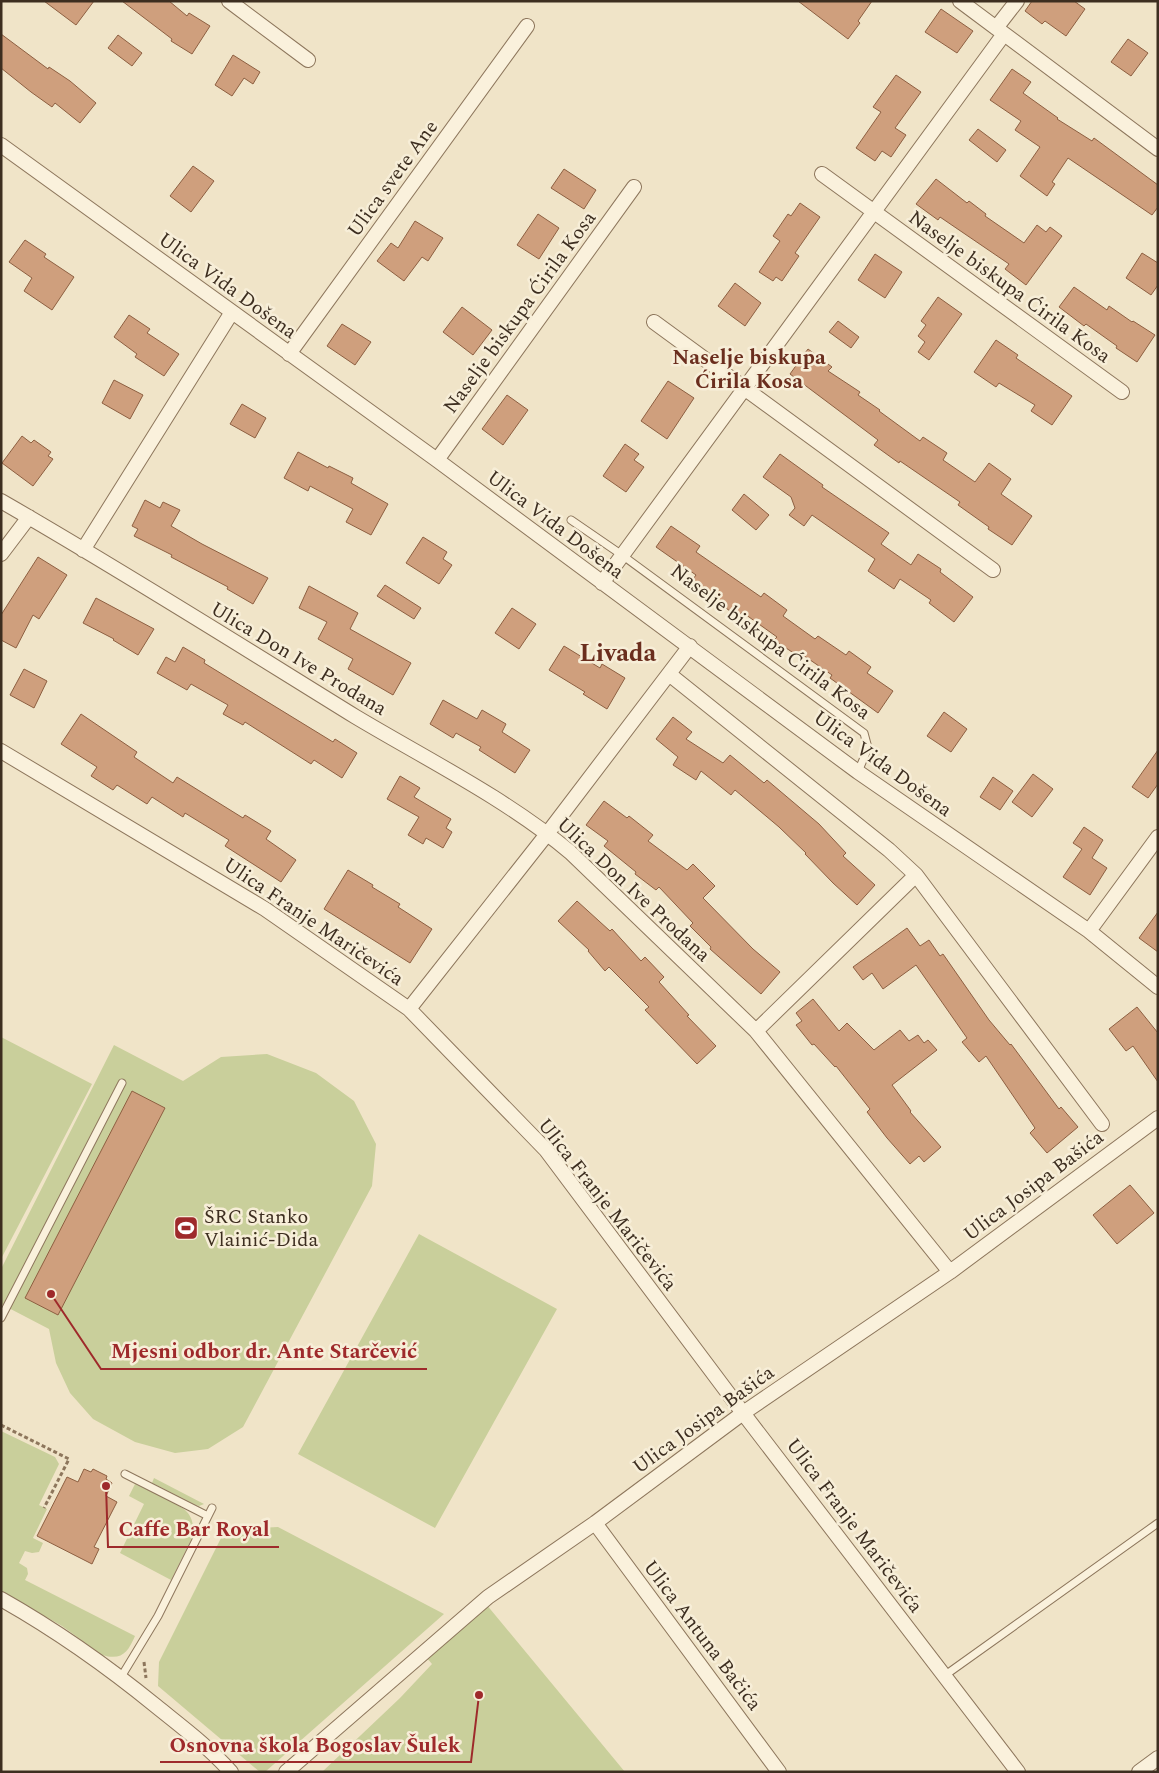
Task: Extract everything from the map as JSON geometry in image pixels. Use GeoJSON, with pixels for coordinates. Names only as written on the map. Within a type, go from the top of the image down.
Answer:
{"type":"FeatureCollection","features":[{"type":"Feature","properties":{"kind":"street"},"geometry":{"type":"LineString","coordinates":[[229,1],[308,60]]}},
{"type":"Feature","properties":{"kind":"street"},"geometry":{"type":"LineString","coordinates":[[960,1],[1158,148]]}},
{"type":"Feature","properties":{"kind":"street"},"geometry":{"type":"LineString","coordinates":[[602,583],[875,211],[1000,31],[1017,1]]}},
{"type":"Feature","properties":{"kind":"street","name":"Ulica svete Ane"},"geometry":{"type":"LineString","coordinates":[[290,354],[527,26]]}},
{"type":"Feature","properties":{"kind":"street","name":"Ulica Vida Došena"},"geometry":{"type":"LineString","coordinates":[[1,145],[437,460],[858,772],[1089,931],[1158,987]]}},
{"type":"Feature","properties":{"kind":"street","name":"Naselje biskupa Ćirila Kosa"},"geometry":{"type":"LineString","coordinates":[[822,174],[1122,392]]}},
{"type":"Feature","properties":{"kind":"street","name":"Naselje biskupa Ćirila Kosa"},"geometry":{"type":"LineString","coordinates":[[437,460],[634,187]]}},
{"type":"Feature","properties":{"kind":"street"},"geometry":{"type":"LineString","coordinates":[[82,550],[232,312]]}},
{"type":"Feature","properties":{"kind":"street"},"geometry":{"type":"LineString","coordinates":[[654,322],[993,570]]}},
{"type":"Feature","properties":{"kind":"street","name":"Ulica Don Ive Prodana"},"geometry":{"type":"LineString","coordinates":[[1,500],[399,742],[504,803],[570,852],[756,1031],[950,1272]]}},
{"type":"Feature","properties":{"kind":"street"},"geometry":{"type":"LineString","coordinates":[[1,554],[29,517]]}},
{"type":"Feature","properties":{"kind":"street"},"geometry":{"type":"LineString","coordinates":[[409,1009],[547,834],[690,646]]}},
{"type":"Feature","properties":{"kind":"street"},"geometry":{"type":"LineString","coordinates":[[669,674],[889,850],[916,875],[1102,1124]]}},
{"type":"Feature","properties":{"kind":"street","name":"Ulica Franje Maričevića"},"geometry":{"type":"LineString","coordinates":[[1,751],[265,909],[409,1009],[546,1150],[743,1413],[1018,1772]]}},
{"type":"Feature","properties":{"kind":"street"},"geometry":{"type":"LineString","coordinates":[[1089,931],[1158,837]]}},
{"type":"Feature","properties":{"kind":"street"},"geometry":{"type":"LineString","coordinates":[[756,1031],[916,875]]}},
{"type":"Feature","properties":{"kind":"street","name":"Ulica Josipa Bašića"},"geometry":{"type":"LineString","coordinates":[[286,1772],[488,1597],[595,1523],[743,1413],[950,1272],[1158,1118]]}},
{"type":"Feature","properties":{"kind":"street","name":"Ulica Antuna Bačića"},"geometry":{"type":"LineString","coordinates":[[595,1523],[779,1772]]}},
{"type":"Feature","properties":{"kind":"street"},"geometry":{"type":"LineString","coordinates":[[1,1599],[56,1632],[121,1677],[190,1733],[231,1772]]}},
{"type":"Feature","properties":{"kind":"street"},"geometry":{"type":"LineString","coordinates":[[1139,1772],[1158,1758]]}},
{"type":"Feature","properties":{"kind":"lane","name":"Naselje biskupa Ćirila Kosa"},"geometry":{"type":"LineString","coordinates":[[570,520],[622,555],[864,733],[868,748],[858,772]]}},
{"type":"Feature","properties":{"kind":"lane"},"geometry":{"type":"LineString","coordinates":[[1,1318],[122,1082]]}},
{"type":"Feature","properties":{"kind":"lane"},"geometry":{"type":"LineString","coordinates":[[125,1474],[208,1516]]}},
{"type":"Feature","properties":{"kind":"lane"},"geometry":{"type":"LineString","coordinates":[[121,1677],[158,1616],[212,1508]]}},
{"type":"Feature","properties":{"kind":"lane"},"geometry":{"type":"LineString","coordinates":[[944,1676],[1158,1523]]}},
{"type":"Feature","properties":{"kind":"path"},"geometry":{"type":"LineString","coordinates":[[1,1426],[69,1459],[44,1508]]}},
{"type":"Feature","properties":{"kind":"green space"},"geometry":{"type":"Polygon","coordinates":[[[1,1037],[92,1084],[1,1259],[1,1037]]]}},
{"type":"Feature","properties":{"kind":"green space","name":"ŠRC Stanko Vlainić-Dida"},"geometry":{"type":"Polygon","coordinates":[[[114,1045],[183,1081],[221,1057],[267,1054],[316,1073],[354,1101],[376,1144],[372,1186],[243,1427],[208,1449],[175,1453],[135,1442],[93,1419],[70,1393],[56,1363],[49,1329],[1,1304],[1,1269],[114,1045]]]}},
{"type":"Feature","properties":{"kind":"green space"},"geometry":{"type":"Polygon","coordinates":[[[419,1234],[557,1309],[435,1528],[298,1454],[419,1234]]]}},
{"type":"Feature","properties":{"kind":"green space"},"geometry":{"type":"Polygon","coordinates":[[[1,1431],[55,1457],[59,1464],[39,1505],[47,1509],[33,1538],[43,1543],[39,1552],[25,1551],[19,1563],[27,1568],[28,1574],[25,1580],[135,1636],[130,1647],[123,1654],[115,1657],[102,1655],[62,1626],[1,1591],[1,1431]]]}},
{"type":"Feature","properties":{"kind":"green space"},"geometry":{"type":"Polygon","coordinates":[[[154,1478],[204,1504],[196,1505],[152,1483],[154,1478]]]}},
{"type":"Feature","properties":{"kind":"green space"},"geometry":{"type":"Polygon","coordinates":[[[135,1484],[181,1507],[188,1513],[191,1519],[193,1536],[171,1580],[120,1553],[144,1504],[129,1496],[135,1484]]]}},
{"type":"Feature","properties":{"kind":"green space"},"geometry":{"type":"Polygon","coordinates":[[[278,1527],[444,1614],[265,1772],[260,1772],[158,1686],[159,1662],[225,1530],[278,1527]]]}},
{"type":"Feature","properties":{"kind":"green space"},"geometry":{"type":"Polygon","coordinates":[[[486,1604],[625,1772],[322,1772],[400,1698],[432,1664],[426,1657],[486,1604]]]}},
{"type":"Feature","properties":{"kind":"building"},"geometry":{"type":"Polygon","coordinates":[[[44,1],[94,1],[76,25],[44,1]]]}},
{"type":"Feature","properties":{"kind":"building"},"geometry":{"type":"Polygon","coordinates":[[[122,1],[169,1],[187,16],[189,13],[210,26],[192,54],[171,41],[172,39],[122,1]]]}},
{"type":"Feature","properties":{"kind":"building"},"geometry":{"type":"Polygon","coordinates":[[[798,1],[872,1],[858,21],[860,23],[848,39],[798,1]]]}},
{"type":"Feature","properties":{"kind":"building"},"geometry":{"type":"Polygon","coordinates":[[[1032,1],[1074,1],[1085,9],[1066,36],[1045,21],[1042,24],[1025,11],[1032,1]]]}},
{"type":"Feature","properties":{"kind":"building"},"geometry":{"type":"Polygon","coordinates":[[[941,9],[973,31],[957,53],[925,32],[941,9]]]}},
{"type":"Feature","properties":{"kind":"building"},"geometry":{"type":"Polygon","coordinates":[[[1,34],[48,69],[49,67],[70,81],[96,103],[80,123],[55,103],[52,107],[1,68],[1,34]]]}},
{"type":"Feature","properties":{"kind":"building"},"geometry":{"type":"Polygon","coordinates":[[[118,35],[142,53],[132,66],[108,48],[118,35]]]}},
{"type":"Feature","properties":{"kind":"building"},"geometry":{"type":"Polygon","coordinates":[[[1128,39],[1148,53],[1131,76],[1111,62],[1128,39]]]}},
{"type":"Feature","properties":{"kind":"building"},"geometry":{"type":"Polygon","coordinates":[[[233,55],[260,72],[253,84],[244,78],[232,96],[215,85],[233,55]]]}},
{"type":"Feature","properties":{"kind":"building"},"geometry":{"type":"Polygon","coordinates":[[[1012,69],[1031,82],[1023,93],[1057,119],[1092,141],[1094,138],[1158,185],[1158,207],[1152,215],[1068,158],[1052,182],[1055,184],[1047,196],[1020,176],[1040,147],[1015,130],[1021,121],[990,100],[1012,69]]]}},
{"type":"Feature","properties":{"kind":"building"},"geometry":{"type":"Polygon","coordinates":[[[896,75],[921,92],[895,128],[906,135],[891,157],[882,151],[875,161],[856,148],[881,112],[873,107],[896,75]]]}},
{"type":"Feature","properties":{"kind":"building"},"geometry":{"type":"Polygon","coordinates":[[[978,129],[1006,150],[997,162],[969,140],[978,129]]]}},
{"type":"Feature","properties":{"kind":"building"},"geometry":{"type":"Polygon","coordinates":[[[193,166],[214,181],[191,212],[170,196],[193,166]]]}},
{"type":"Feature","properties":{"kind":"building"},"geometry":{"type":"Polygon","coordinates":[[[564,169],[596,190],[584,209],[551,188],[564,169]]]}},
{"type":"Feature","properties":{"kind":"building"},"geometry":{"type":"Polygon","coordinates":[[[936,179],[967,203],[969,201],[986,214],[985,216],[1024,243],[1037,225],[1046,232],[1050,227],[1062,236],[1026,285],[1005,269],[1009,264],[940,217],[938,220],[916,204],[936,179]]]}},
{"type":"Feature","properties":{"kind":"building"},"geometry":{"type":"Polygon","coordinates":[[[800,203],[820,217],[795,253],[799,256],[782,281],[776,277],[773,281],[759,272],[780,241],[773,236],[788,214],[791,216],[800,203]]]}},
{"type":"Feature","properties":{"kind":"building"},"geometry":{"type":"Polygon","coordinates":[[[538,214],[559,228],[539,259],[517,245],[538,214]]]}},
{"type":"Feature","properties":{"kind":"building"},"geometry":{"type":"Polygon","coordinates":[[[415,221],[443,238],[428,261],[422,257],[404,281],[377,261],[391,243],[398,248],[415,221]]]}},
{"type":"Feature","properties":{"kind":"building"},"geometry":{"type":"Polygon","coordinates":[[[25,240],[46,254],[44,257],[74,277],[52,310],[24,291],[32,278],[9,262],[25,240]]]}},
{"type":"Feature","properties":{"kind":"building"},"geometry":{"type":"Polygon","coordinates":[[[1142,253],[1158,263],[1158,285],[1151,295],[1126,278],[1142,253]]]}},
{"type":"Feature","properties":{"kind":"building"},"geometry":{"type":"Polygon","coordinates":[[[875,254],[902,272],[885,298],[858,280],[875,254]]]}},
{"type":"Feature","properties":{"kind":"building"},"geometry":{"type":"Polygon","coordinates":[[[735,283],[761,303],[745,326],[718,306],[735,283]]]}},
{"type":"Feature","properties":{"kind":"building"},"geometry":{"type":"Polygon","coordinates":[[[1074,287],[1107,310],[1109,306],[1155,335],[1137,362],[1086,324],[1084,326],[1059,307],[1074,287]]]}},
{"type":"Feature","properties":{"kind":"building"},"geometry":{"type":"Polygon","coordinates":[[[938,297],[962,314],[929,360],[918,352],[925,342],[918,336],[926,325],[921,321],[938,297]]]}},
{"type":"Feature","properties":{"kind":"building"},"geometry":{"type":"Polygon","coordinates":[[[462,307],[492,330],[473,355],[443,332],[462,307]]]}},
{"type":"Feature","properties":{"kind":"building"},"geometry":{"type":"Polygon","coordinates":[[[129,315],[150,329],[147,333],[179,354],[164,376],[135,357],[137,354],[114,337],[129,315]]]}},
{"type":"Feature","properties":{"kind":"building"},"geometry":{"type":"Polygon","coordinates":[[[838,321],[859,337],[851,348],[829,332],[838,321]]]}},
{"type":"Feature","properties":{"kind":"building"},"geometry":{"type":"Polygon","coordinates":[[[342,324],[371,342],[355,365],[327,346],[342,324]]]}},
{"type":"Feature","properties":{"kind":"building"},"geometry":{"type":"Polygon","coordinates":[[[996,340],[1018,355],[1016,358],[1072,396],[1052,425],[1031,411],[1035,405],[999,383],[996,387],[974,372],[996,340]]]}},
{"type":"Feature","properties":{"kind":"building"},"geometry":{"type":"Polygon","coordinates":[[[808,349],[832,367],[828,371],[860,392],[858,395],[879,411],[920,441],[923,437],[947,453],[943,460],[975,482],[989,463],[1011,479],[1001,494],[1032,516],[1012,545],[958,505],[960,502],[874,445],[878,440],[790,374],[808,349]]]}},
{"type":"Feature","properties":{"kind":"building"},"geometry":{"type":"Polygon","coordinates":[[[114,380],[143,395],[130,419],[102,403],[114,380]]]}},
{"type":"Feature","properties":{"kind":"building"},"geometry":{"type":"Polygon","coordinates":[[[668,381],[694,398],[667,439],[641,421],[668,381]]]}},
{"type":"Feature","properties":{"kind":"building"},"geometry":{"type":"Polygon","coordinates":[[[507,395],[528,410],[503,445],[482,429],[507,395]]]}},
{"type":"Feature","properties":{"kind":"building"},"geometry":{"type":"Polygon","coordinates":[[[242,404],[266,418],[255,438],[230,424],[242,404]]]}},
{"type":"Feature","properties":{"kind":"building"},"geometry":{"type":"Polygon","coordinates":[[[22,436],[31,443],[34,440],[51,452],[48,456],[53,459],[33,486],[2,463],[22,436]]]}},
{"type":"Feature","properties":{"kind":"building"},"geometry":{"type":"Polygon","coordinates":[[[625,444],[639,454],[634,460],[644,467],[626,492],[603,476],[625,444]]]}},
{"type":"Feature","properties":{"kind":"building"},"geometry":{"type":"Polygon","coordinates":[[[298,452],[328,468],[329,466],[353,478],[351,483],[388,504],[371,535],[346,522],[353,509],[310,486],[308,491],[284,478],[298,452]]]}},
{"type":"Feature","properties":{"kind":"building"},"geometry":{"type":"Polygon","coordinates":[[[780,454],[823,485],[822,487],[889,533],[881,544],[911,565],[918,554],[941,569],[940,572],[973,597],[954,622],[929,603],[931,600],[900,579],[894,589],[868,571],[875,559],[812,515],[804,526],[789,515],[795,508],[791,497],[763,477],[780,454]]]}},
{"type":"Feature","properties":{"kind":"building"},"geometry":{"type":"Polygon","coordinates":[[[744,494],[769,515],[756,530],[732,510],[744,494]]]}},
{"type":"Feature","properties":{"kind":"building"},"geometry":{"type":"Polygon","coordinates":[[[145,500],[160,508],[163,502],[180,510],[171,526],[268,578],[253,604],[227,589],[228,587],[171,557],[172,555],[134,536],[138,529],[132,526],[145,500]]]}},
{"type":"Feature","properties":{"kind":"building"},"geometry":{"type":"Polygon","coordinates":[[[671,526],[700,546],[696,552],[761,597],[764,593],[787,610],[783,616],[815,639],[818,636],[846,655],[849,651],[871,667],[867,673],[893,691],[878,713],[830,678],[832,675],[800,653],[798,656],[774,640],[777,637],[742,612],[738,617],[691,582],[696,575],[656,547],[671,526]]]}},
{"type":"Feature","properties":{"kind":"building"},"geometry":{"type":"Polygon","coordinates":[[[423,537],[447,552],[443,559],[452,565],[439,584],[406,563],[423,537]]]}},
{"type":"Feature","properties":{"kind":"building"},"geometry":{"type":"Polygon","coordinates":[[[38,557],[67,575],[39,619],[33,615],[16,648],[1,640],[1,615],[38,557]]]}},
{"type":"Feature","properties":{"kind":"building"},"geometry":{"type":"Polygon","coordinates":[[[385,585],[421,608],[414,619],[377,596],[385,585]]]}},
{"type":"Feature","properties":{"kind":"building"},"geometry":{"type":"Polygon","coordinates":[[[309,586],[358,613],[350,629],[411,663],[393,695],[348,669],[353,659],[318,639],[327,622],[299,608],[309,586]]]}},
{"type":"Feature","properties":{"kind":"building"},"geometry":{"type":"Polygon","coordinates":[[[96,598],[154,629],[138,655],[114,639],[83,623],[96,598]]]}},
{"type":"Feature","properties":{"kind":"building"},"geometry":{"type":"Polygon","coordinates":[[[512,608],[536,624],[519,649],[495,633],[512,608]]]}},
{"type":"Feature","properties":{"kind":"building"},"geometry":{"type":"Polygon","coordinates":[[[564,646],[600,668],[602,664],[625,678],[607,709],[583,694],[585,692],[549,670],[564,646]]]}},
{"type":"Feature","properties":{"kind":"building"},"geometry":{"type":"Polygon","coordinates":[[[183,647],[205,660],[204,663],[333,742],[335,739],[357,753],[342,778],[314,760],[311,764],[245,722],[243,725],[223,714],[228,705],[191,684],[187,690],[157,673],[166,657],[175,662],[183,647]]]}},
{"type":"Feature","properties":{"kind":"building"},"geometry":{"type":"Polygon","coordinates":[[[24,669],[47,681],[34,708],[10,695],[24,669]]]}},
{"type":"Feature","properties":{"kind":"building"},"geometry":{"type":"Polygon","coordinates":[[[443,700],[477,719],[482,710],[506,724],[502,732],[530,750],[515,773],[479,750],[481,747],[456,733],[453,738],[430,724],[443,700]]]}},
{"type":"Feature","properties":{"kind":"building"},"geometry":{"type":"Polygon","coordinates":[[[944,712],[967,729],[951,752],[927,736],[944,712]]]}},
{"type":"Feature","properties":{"kind":"building"},"geometry":{"type":"Polygon","coordinates":[[[81,714],[137,752],[134,757],[173,783],[177,777],[243,818],[245,815],[271,831],[266,839],[296,860],[281,882],[225,846],[229,840],[185,813],[183,817],[152,797],[147,804],[117,785],[113,790],[91,776],[97,767],[61,744],[81,714]]]}},
{"type":"Feature","properties":{"kind":"building"},"geometry":{"type":"Polygon","coordinates":[[[673,717],[692,732],[686,739],[723,763],[730,755],[764,783],[767,780],[819,824],[846,853],[843,856],[875,885],[857,905],[779,827],[735,790],[731,795],[701,771],[696,780],[673,765],[678,757],[656,739],[673,717]]]}},
{"type":"Feature","properties":{"kind":"building"},"geometry":{"type":"Polygon","coordinates":[[[1158,750],[1158,784],[1148,798],[1132,787],[1158,750]]]}},
{"type":"Feature","properties":{"kind":"building"},"geometry":{"type":"Polygon","coordinates":[[[1033,774],[1053,789],[1032,817],[1012,802],[1033,774]]]}},
{"type":"Feature","properties":{"kind":"building"},"geometry":{"type":"Polygon","coordinates":[[[400,776],[420,788],[414,797],[451,819],[446,828],[452,832],[443,848],[426,838],[423,844],[408,835],[419,817],[387,799],[400,776]]]}},
{"type":"Feature","properties":{"kind":"building"},"geometry":{"type":"Polygon","coordinates":[[[993,777],[1013,791],[1000,810],[980,797],[993,777]]]}},
{"type":"Feature","properties":{"kind":"building"},"geometry":{"type":"Polygon","coordinates":[[[604,801],[627,818],[629,816],[653,835],[648,841],[687,870],[693,864],[715,886],[703,898],[753,949],[780,972],[761,994],[710,949],[711,947],[690,926],[693,923],[659,887],[656,890],[635,874],[636,872],[604,846],[608,841],[586,825],[604,801]]]}},
{"type":"Feature","properties":{"kind":"building"},"geometry":{"type":"Polygon","coordinates":[[[1084,827],[1103,840],[1092,858],[1107,868],[1090,895],[1063,877],[1082,849],[1073,843],[1084,827]]]}},
{"type":"Feature","properties":{"kind":"building"},"geometry":{"type":"Polygon","coordinates":[[[348,870],[373,885],[372,887],[400,904],[398,907],[432,929],[410,963],[324,909],[348,870]]]}},
{"type":"Feature","properties":{"kind":"building"},"geometry":{"type":"Polygon","coordinates":[[[577,901],[610,931],[612,929],[641,961],[645,957],[664,977],[659,982],[689,1015],[687,1016],[716,1046],[697,1064],[645,1010],[649,1007],[609,967],[605,971],[589,950],[558,921],[577,901]]]}},
{"type":"Feature","properties":{"kind":"building"},"geometry":{"type":"Polygon","coordinates":[[[1158,912],[1158,952],[1139,938],[1158,912]]]}},
{"type":"Feature","properties":{"kind":"building"},"geometry":{"type":"Polygon","coordinates":[[[907,928],[920,946],[929,940],[940,956],[943,954],[989,1020],[1011,1044],[1059,1109],[1061,1107],[1078,1127],[1047,1153],[1030,1133],[1035,1128],[986,1056],[979,1062],[962,1042],[967,1038],[916,965],[883,989],[872,973],[863,980],[853,967],[907,928]]]}},
{"type":"Feature","properties":{"kind":"building"},"geometry":{"type":"Polygon","coordinates":[[[813,999],[839,1031],[847,1023],[874,1050],[900,1030],[909,1041],[918,1035],[924,1043],[928,1040],[937,1050],[892,1085],[910,1112],[941,1147],[924,1162],[919,1156],[910,1164],[867,1112],[870,1109],[836,1066],[814,1044],[812,1045],[796,1025],[802,1021],[796,1013],[813,999]]]}},
{"type":"Feature","properties":{"kind":"building"},"geometry":{"type":"Polygon","coordinates":[[[1137,1007],[1158,1033],[1158,1082],[1133,1046],[1126,1051],[1109,1029],[1137,1007]]]}},
{"type":"Feature","properties":{"kind":"building"},"geometry":{"type":"Polygon","coordinates":[[[132,1091],[165,1108],[58,1315],[25,1298],[132,1091]]]}},
{"type":"Feature","properties":{"kind":"building"},"geometry":{"type":"Polygon","coordinates":[[[1130,1185],[1154,1213],[1117,1244],[1093,1215],[1130,1185]]]}},
{"type":"Feature","properties":{"kind":"building"},"geometry":{"type":"Polygon","coordinates":[[[84,1469],[91,1472],[93,1469],[107,1476],[106,1479],[112,1483],[106,1496],[117,1502],[94,1547],[99,1549],[92,1564],[37,1536],[67,1477],[78,1482],[84,1469]]]}},
{"type":"Feature","properties":{"kind":"place","name":"ŠRC Stanko Vlainić-Dida"},"geometry":{"type":"Point","coordinates":[186,1228]}},
{"type":"Feature","properties":{"kind":"place","name":"Mjesni odbor dr. Ante Starčević"},"geometry":{"type":"Point","coordinates":[51,1294]}},
{"type":"Feature","properties":{"kind":"place","name":"Caffe Bar Royal"},"geometry":{"type":"Point","coordinates":[106,1486]}},
{"type":"Feature","properties":{"kind":"place","name":"Osnovna škola Bogoslav Šulek"},"geometry":{"type":"Point","coordinates":[479,1695]}},
{"type":"Feature","properties":{"kind":"district","name":"Naselje biskupa Ćirila Kosa"},"geometry":{"type":"Point","coordinates":[749,369]}},
{"type":"Feature","properties":{"kind":"district","name":"Livada"},"geometry":{"type":"Point","coordinates":[618,652]}}]}
